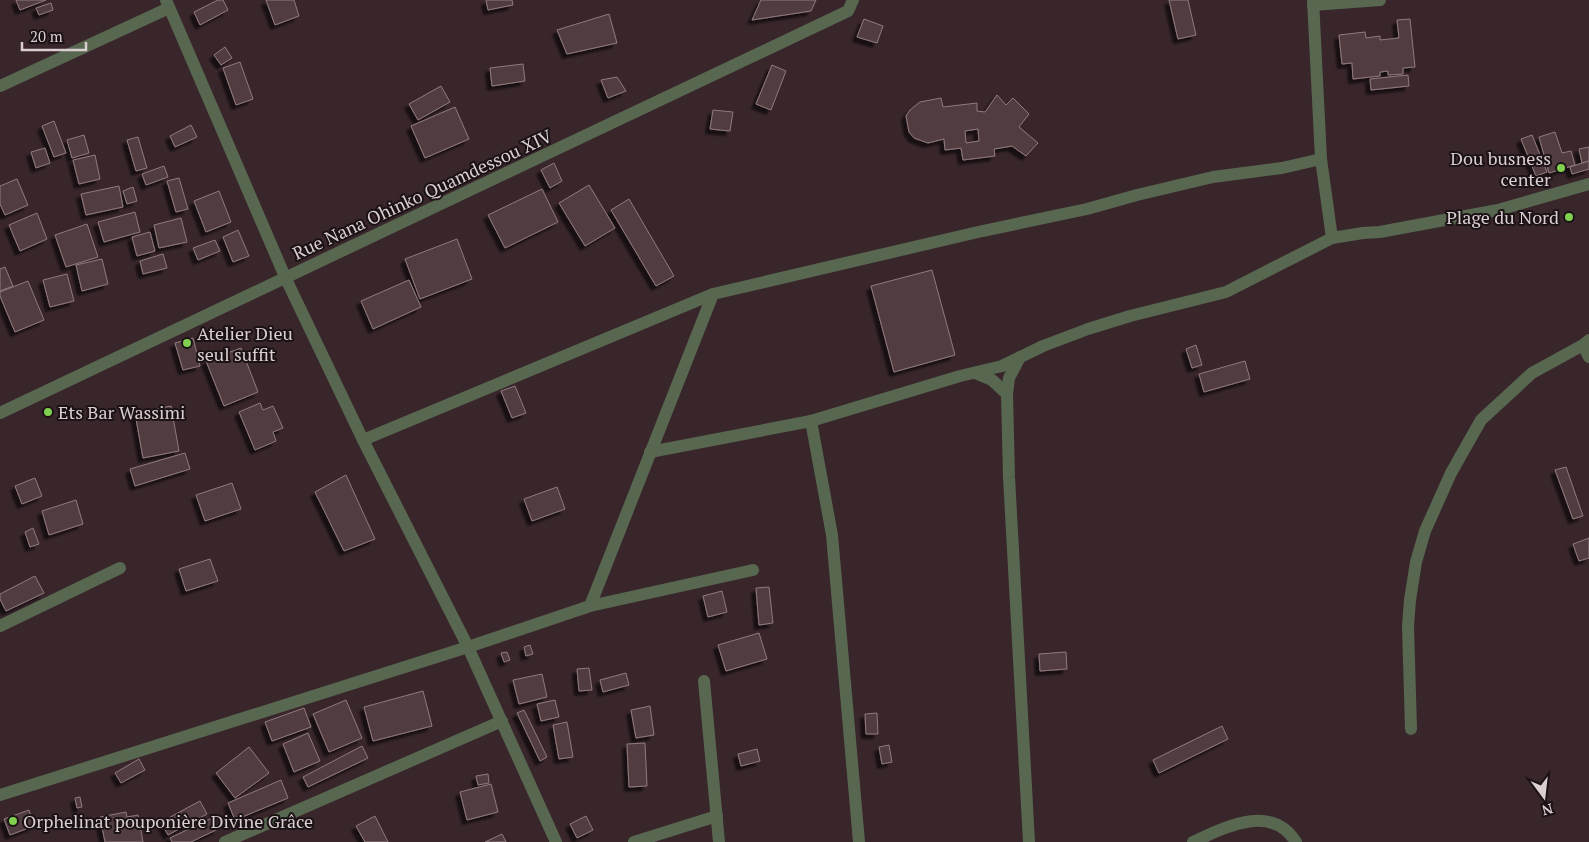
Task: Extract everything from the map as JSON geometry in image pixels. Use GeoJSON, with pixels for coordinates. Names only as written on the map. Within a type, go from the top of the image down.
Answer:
{"type":"FeatureCollection","features":[{"type":"Feature","properties":{"kind":"street","name":"Rue Nana Ohinko Quamdessou XIV"},"geometry":{"type":"LineString","coordinates":[[0,413],[848,11],[853,0]]}},
{"type":"Feature","properties":{"kind":"street"},"geometry":{"type":"LineString","coordinates":[[1332,238],[1321,159],[1313,3],[1380,0]]}},
{"type":"Feature","properties":{"kind":"street"},"geometry":{"type":"LineString","coordinates":[[0,86],[167,4],[286,278],[363,440],[468,647],[556,842]]}},
{"type":"Feature","properties":{"kind":"street"},"geometry":{"type":"LineString","coordinates":[[363,440],[713,294],[978,232],[1087,209],[1205,179],[1229,174],[1282,168],[1321,159]]}},
{"type":"Feature","properties":{"kind":"street"},"geometry":{"type":"LineString","coordinates":[[960,376],[1002,366],[1044,346],[1088,329],[1130,316],[1226,292],[1332,238],[1380,232],[1498,210],[1589,184]]}},
{"type":"Feature","properties":{"kind":"street"},"geometry":{"type":"LineString","coordinates":[[590,606],[713,294]]}},
{"type":"Feature","properties":{"kind":"street"},"geometry":{"type":"LineString","coordinates":[[1411,729],[1408,617],[1416,562],[1425,530],[1451,473],[1481,420],[1532,374],[1586,343],[1589,358]]}},
{"type":"Feature","properties":{"kind":"street"},"geometry":{"type":"LineString","coordinates":[[1029,842],[1009,477],[1007,394],[1009,378],[1018,360],[1024,351],[1031,353]]}},
{"type":"Feature","properties":{"kind":"street"},"geometry":{"type":"LineString","coordinates":[[650,452],[811,421],[976,372],[992,380],[1007,394]]}},
{"type":"Feature","properties":{"kind":"street"},"geometry":{"type":"LineString","coordinates":[[811,421],[832,536],[859,842]]}},
{"type":"Feature","properties":{"kind":"street"},"geometry":{"type":"LineString","coordinates":[[0,626],[120,568]]}},
{"type":"Feature","properties":{"kind":"street"},"geometry":{"type":"LineString","coordinates":[[0,795],[468,647],[590,606],[753,570]]}},
{"type":"Feature","properties":{"kind":"street"},"geometry":{"type":"LineString","coordinates":[[704,681],[719,842]]}},
{"type":"Feature","properties":{"kind":"street"},"geometry":{"type":"LineString","coordinates":[[225,842],[502,721]]}},
{"type":"Feature","properties":{"kind":"street"},"geometry":{"type":"LineString","coordinates":[[634,842],[717,816]]}},
{"type":"Feature","properties":{"kind":"street"},"geometry":{"type":"LineString","coordinates":[[1193,842],[1230,827],[1257,820],[1277,824],[1289,832],[1296,842]]}},
{"type":"Feature","properties":{"kind":"building"},"geometry":{"type":"Polygon","coordinates":[[[16,0],[46,0],[20,10],[16,0]]]}},
{"type":"Feature","properties":{"kind":"building"},"geometry":{"type":"Polygon","coordinates":[[[218,0],[223,0],[228,10],[200,25],[194,12],[218,0]]]}},
{"type":"Feature","properties":{"kind":"building"},"geometry":{"type":"Polygon","coordinates":[[[266,0],[294,0],[299,16],[275,25],[266,0]]]}},
{"type":"Feature","properties":{"kind":"building"},"geometry":{"type":"Polygon","coordinates":[[[486,0],[512,0],[513,5],[488,10],[486,0]]]}},
{"type":"Feature","properties":{"kind":"building"},"geometry":{"type":"Polygon","coordinates":[[[761,0],[816,0],[811,11],[752,20],[761,0]]]}},
{"type":"Feature","properties":{"kind":"building"},"geometry":{"type":"Polygon","coordinates":[[[1169,0],[1188,0],[1196,35],[1178,39],[1169,0]]]}},
{"type":"Feature","properties":{"kind":"building"},"geometry":{"type":"Polygon","coordinates":[[[51,3],[53,10],[39,15],[36,8],[51,3]]]}},
{"type":"Feature","properties":{"kind":"building"},"geometry":{"type":"Polygon","coordinates":[[[609,14],[617,43],[567,54],[557,30],[609,14]]]}},
{"type":"Feature","properties":{"kind":"building"},"geometry":{"type":"Polygon","coordinates":[[[864,19],[883,26],[877,43],[857,37],[864,19]]]}},
{"type":"Feature","properties":{"kind":"building"},"geometry":{"type":"Polygon","coordinates":[[[1410,19],[1415,67],[1403,68],[1403,74],[1388,75],[1388,71],[1380,72],[1380,76],[1353,79],[1352,63],[1342,64],[1339,35],[1365,32],[1366,38],[1380,36],[1380,40],[1399,38],[1397,20],[1410,19]]]}},
{"type":"Feature","properties":{"kind":"building"},"geometry":{"type":"Polygon","coordinates":[[[225,47],[232,58],[221,65],[214,55],[225,47]]]}},
{"type":"Feature","properties":{"kind":"building"},"geometry":{"type":"Polygon","coordinates":[[[240,62],[253,99],[236,105],[223,68],[240,62]]]}},
{"type":"Feature","properties":{"kind":"building"},"geometry":{"type":"Polygon","coordinates":[[[523,64],[525,81],[492,86],[490,68],[523,64]]]}},
{"type":"Feature","properties":{"kind":"building"},"geometry":{"type":"Polygon","coordinates":[[[772,65],[786,71],[771,110],[756,104],[772,65]]]}},
{"type":"Feature","properties":{"kind":"building"},"geometry":{"type":"Polygon","coordinates":[[[1408,75],[1409,86],[1371,90],[1370,79],[1408,75]]]}},
{"type":"Feature","properties":{"kind":"building"},"geometry":{"type":"Polygon","coordinates":[[[617,77],[626,91],[608,98],[601,80],[617,77]]]}},
{"type":"Feature","properties":{"kind":"building"},"geometry":{"type":"Polygon","coordinates":[[[441,86],[450,102],[418,120],[409,104],[441,86]]]}},
{"type":"Feature","properties":{"kind":"building"},"geometry":{"type":"Polygon","coordinates":[[[997,95],[1006,105],[1013,98],[1029,114],[1019,127],[1038,143],[1026,156],[1012,146],[994,149],[995,156],[963,160],[961,148],[945,150],[944,139],[928,143],[914,138],[909,132],[906,116],[920,102],[941,98],[943,107],[977,103],[977,111],[985,112],[997,95]],[[978,129],[965,131],[966,143],[979,141],[978,129]]]}},
{"type":"Feature","properties":{"kind":"building"},"geometry":{"type":"Polygon","coordinates":[[[455,107],[469,139],[425,158],[411,126],[455,107]]]}},
{"type":"Feature","properties":{"kind":"building"},"geometry":{"type":"Polygon","coordinates":[[[713,110],[733,112],[730,131],[710,129],[713,110]]]}},
{"type":"Feature","properties":{"kind":"building"},"geometry":{"type":"Polygon","coordinates":[[[54,121],[66,153],[54,157],[42,126],[54,121]]]}},
{"type":"Feature","properties":{"kind":"building"},"geometry":{"type":"Polygon","coordinates":[[[191,125],[197,137],[175,147],[170,136],[191,125]]]}},
{"type":"Feature","properties":{"kind":"building"},"geometry":{"type":"Polygon","coordinates":[[[1555,132],[1562,153],[1571,151],[1575,165],[1549,173],[1539,137],[1555,132]]]}},
{"type":"Feature","properties":{"kind":"building"},"geometry":{"type":"Polygon","coordinates":[[[84,135],[89,153],[72,158],[67,140],[84,135]]]}},
{"type":"Feature","properties":{"kind":"building"},"geometry":{"type":"Polygon","coordinates":[[[1532,135],[1547,172],[1536,176],[1521,139],[1532,135]]]}},
{"type":"Feature","properties":{"kind":"building"},"geometry":{"type":"Polygon","coordinates":[[[138,137],[147,168],[136,171],[127,140],[138,137]]]}},
{"type":"Feature","properties":{"kind":"building"},"geometry":{"type":"Polygon","coordinates":[[[1589,147],[1589,161],[1582,163],[1579,149],[1589,147]]]}},
{"type":"Feature","properties":{"kind":"building"},"geometry":{"type":"Polygon","coordinates":[[[45,148],[50,163],[36,168],[31,152],[45,148]]]}},
{"type":"Feature","properties":{"kind":"building"},"geometry":{"type":"Polygon","coordinates":[[[95,155],[100,179],[79,184],[73,160],[95,155]]]}},
{"type":"Feature","properties":{"kind":"building"},"geometry":{"type":"Polygon","coordinates":[[[1589,161],[1589,169],[1572,174],[1570,167],[1589,161]]]}},
{"type":"Feature","properties":{"kind":"building"},"geometry":{"type":"Polygon","coordinates":[[[554,163],[562,181],[550,188],[541,170],[554,163]]]}},
{"type":"Feature","properties":{"kind":"building"},"geometry":{"type":"Polygon","coordinates":[[[164,166],[168,177],[146,185],[142,174],[164,166]]]}},
{"type":"Feature","properties":{"kind":"building"},"geometry":{"type":"Polygon","coordinates":[[[179,178],[188,209],[176,212],[167,181],[179,178]]]}},
{"type":"Feature","properties":{"kind":"building"},"geometry":{"type":"Polygon","coordinates":[[[17,179],[28,205],[5,215],[0,204],[0,186],[17,179]]]}},
{"type":"Feature","properties":{"kind":"building"},"geometry":{"type":"Polygon","coordinates":[[[589,185],[615,228],[585,246],[559,203],[589,185]]]}},
{"type":"Feature","properties":{"kind":"building"},"geometry":{"type":"Polygon","coordinates":[[[119,186],[123,207],[86,215],[81,194],[119,186]]]}},
{"type":"Feature","properties":{"kind":"building"},"geometry":{"type":"Polygon","coordinates":[[[133,187],[137,201],[127,204],[123,191],[133,187]]]}},
{"type":"Feature","properties":{"kind":"building"},"geometry":{"type":"Polygon","coordinates":[[[542,189],[558,222],[505,248],[488,215],[542,189]]]}},
{"type":"Feature","properties":{"kind":"building"},"geometry":{"type":"Polygon","coordinates":[[[219,191],[231,222],[206,232],[194,201],[219,191]]]}},
{"type":"Feature","properties":{"kind":"building"},"geometry":{"type":"Polygon","coordinates":[[[629,199],[674,276],[656,286],[611,210],[629,199]]]}},
{"type":"Feature","properties":{"kind":"building"},"geometry":{"type":"Polygon","coordinates":[[[135,212],[140,232],[104,242],[98,222],[135,212]]]}},
{"type":"Feature","properties":{"kind":"building"},"geometry":{"type":"Polygon","coordinates":[[[37,213],[47,239],[20,251],[9,225],[37,213]]]}},
{"type":"Feature","properties":{"kind":"building"},"geometry":{"type":"Polygon","coordinates":[[[181,218],[187,242],[159,248],[154,225],[181,218]]]}},
{"type":"Feature","properties":{"kind":"building"},"geometry":{"type":"Polygon","coordinates":[[[87,224],[98,257],[66,267],[55,235],[87,224]]]}},
{"type":"Feature","properties":{"kind":"building"},"geometry":{"type":"Polygon","coordinates":[[[238,230],[249,256],[233,262],[223,237],[238,230]]]}},
{"type":"Feature","properties":{"kind":"building"},"geometry":{"type":"Polygon","coordinates":[[[150,232],[155,251],[137,256],[132,237],[150,232]]]}},
{"type":"Feature","properties":{"kind":"building"},"geometry":{"type":"Polygon","coordinates":[[[457,239],[472,279],[420,299],[405,259],[457,239]]]}},
{"type":"Feature","properties":{"kind":"building"},"geometry":{"type":"Polygon","coordinates":[[[215,240],[220,251],[198,260],[193,248],[215,240]]]}},
{"type":"Feature","properties":{"kind":"building"},"geometry":{"type":"Polygon","coordinates":[[[163,254],[167,268],[143,274],[140,261],[163,254]]]}},
{"type":"Feature","properties":{"kind":"building"},"geometry":{"type":"Polygon","coordinates":[[[102,259],[108,284],[82,291],[76,265],[102,259]]]}},
{"type":"Feature","properties":{"kind":"building"},"geometry":{"type":"Polygon","coordinates":[[[5,267],[13,286],[0,291],[0,269],[5,267]]]}},
{"type":"Feature","properties":{"kind":"building"},"geometry":{"type":"Polygon","coordinates":[[[932,270],[955,355],[894,372],[871,286],[932,270]]]}},
{"type":"Feature","properties":{"kind":"building"},"geometry":{"type":"Polygon","coordinates":[[[67,274],[74,301],[50,307],[43,280],[67,274]]]}},
{"type":"Feature","properties":{"kind":"building"},"geometry":{"type":"Polygon","coordinates":[[[409,280],[421,307],[373,329],[361,301],[409,280]]]}},
{"type":"Feature","properties":{"kind":"building"},"geometry":{"type":"Polygon","coordinates":[[[28,281],[44,320],[15,332],[0,292],[28,281]]]}},
{"type":"Feature","properties":{"kind":"building"},"geometry":{"type":"Polygon","coordinates":[[[193,338],[200,366],[183,370],[175,343],[193,338]]]}},
{"type":"Feature","properties":{"kind":"building"},"geometry":{"type":"Polygon","coordinates":[[[1196,345],[1202,365],[1192,368],[1186,349],[1196,345]]]}},
{"type":"Feature","properties":{"kind":"building"},"geometry":{"type":"Polygon","coordinates":[[[241,348],[258,392],[224,406],[206,361],[241,348]]]}},
{"type":"Feature","properties":{"kind":"building"},"geometry":{"type":"Polygon","coordinates":[[[1245,361],[1250,379],[1204,392],[1199,374],[1245,361]]]}},
{"type":"Feature","properties":{"kind":"building"},"geometry":{"type":"Polygon","coordinates":[[[515,386],[526,413],[512,418],[501,391],[515,386]]]}},
{"type":"Feature","properties":{"kind":"building"},"geometry":{"type":"Polygon","coordinates":[[[260,403],[263,410],[273,406],[283,428],[273,432],[276,441],[255,450],[239,412],[260,403]]]}},
{"type":"Feature","properties":{"kind":"building"},"geometry":{"type":"Polygon","coordinates":[[[171,406],[179,451],[143,458],[135,413],[171,406]]]}},
{"type":"Feature","properties":{"kind":"building"},"geometry":{"type":"Polygon","coordinates":[[[185,453],[190,469],[135,486],[130,469],[185,453]]]}},
{"type":"Feature","properties":{"kind":"building"},"geometry":{"type":"Polygon","coordinates":[[[1566,467],[1583,516],[1573,519],[1555,470],[1566,467]]]}},
{"type":"Feature","properties":{"kind":"building"},"geometry":{"type":"Polygon","coordinates":[[[346,475],[375,539],[344,551],[315,492],[346,475]]]}},
{"type":"Feature","properties":{"kind":"building"},"geometry":{"type":"Polygon","coordinates":[[[35,478],[42,496],[22,504],[15,486],[35,478]]]}},
{"type":"Feature","properties":{"kind":"building"},"geometry":{"type":"Polygon","coordinates":[[[232,483],[241,509],[205,521],[196,495],[232,483]]]}},
{"type":"Feature","properties":{"kind":"building"},"geometry":{"type":"Polygon","coordinates":[[[557,487],[565,509],[532,521],[524,499],[557,487]]]}},
{"type":"Feature","properties":{"kind":"building"},"geometry":{"type":"Polygon","coordinates":[[[76,500],[83,524],[49,535],[42,511],[76,500]]]}},
{"type":"Feature","properties":{"kind":"building"},"geometry":{"type":"Polygon","coordinates":[[[33,528],[39,544],[30,547],[25,532],[33,528]]]}},
{"type":"Feature","properties":{"kind":"building"},"geometry":{"type":"Polygon","coordinates":[[[1589,538],[1589,558],[1579,561],[1573,544],[1589,538]]]}},
{"type":"Feature","properties":{"kind":"building"},"geometry":{"type":"Polygon","coordinates":[[[210,559],[218,581],[186,591],[179,569],[210,559]]]}},
{"type":"Feature","properties":{"kind":"building"},"geometry":{"type":"Polygon","coordinates":[[[35,576],[44,593],[6,611],[0,599],[0,594],[35,576]]]}},
{"type":"Feature","properties":{"kind":"building"},"geometry":{"type":"Polygon","coordinates":[[[769,587],[773,623],[759,625],[756,588],[769,587]]]}},
{"type":"Feature","properties":{"kind":"building"},"geometry":{"type":"Polygon","coordinates":[[[722,591],[727,612],[708,617],[703,596],[722,591]]]}},
{"type":"Feature","properties":{"kind":"building"},"geometry":{"type":"Polygon","coordinates":[[[759,633],[767,659],[726,671],[718,645],[759,633]]]}},
{"type":"Feature","properties":{"kind":"building"},"geometry":{"type":"Polygon","coordinates":[[[530,645],[533,654],[526,656],[524,647],[530,645]]]}},
{"type":"Feature","properties":{"kind":"building"},"geometry":{"type":"Polygon","coordinates":[[[507,652],[510,660],[504,662],[501,653],[507,652]]]}},
{"type":"Feature","properties":{"kind":"building"},"geometry":{"type":"Polygon","coordinates":[[[1066,652],[1067,669],[1040,671],[1039,654],[1066,652]]]}},
{"type":"Feature","properties":{"kind":"building"},"geometry":{"type":"Polygon","coordinates":[[[589,668],[592,690],[579,691],[577,669],[589,668]]]}},
{"type":"Feature","properties":{"kind":"building"},"geometry":{"type":"Polygon","coordinates":[[[626,673],[629,685],[603,692],[600,680],[626,673]]]}},
{"type":"Feature","properties":{"kind":"building"},"geometry":{"type":"Polygon","coordinates":[[[542,674],[547,697],[519,704],[513,680],[542,674]]]}},
{"type":"Feature","properties":{"kind":"building"},"geometry":{"type":"Polygon","coordinates":[[[423,691],[432,726],[373,741],[364,707],[423,691]]]}},
{"type":"Feature","properties":{"kind":"building"},"geometry":{"type":"Polygon","coordinates":[[[346,700],[362,738],[329,752],[313,714],[346,700]]]}},
{"type":"Feature","properties":{"kind":"building"},"geometry":{"type":"Polygon","coordinates":[[[555,700],[559,717],[541,721],[537,704],[555,700]]]}},
{"type":"Feature","properties":{"kind":"building"},"geometry":{"type":"Polygon","coordinates":[[[650,706],[654,735],[636,738],[631,710],[650,706]]]}},
{"type":"Feature","properties":{"kind":"building"},"geometry":{"type":"Polygon","coordinates":[[[304,708],[311,727],[272,741],[265,722],[304,708]]]}},
{"type":"Feature","properties":{"kind":"building"},"geometry":{"type":"Polygon","coordinates":[[[524,710],[547,757],[540,761],[517,713],[524,710]]]}},
{"type":"Feature","properties":{"kind":"building"},"geometry":{"type":"Polygon","coordinates":[[[877,713],[878,734],[866,734],[865,714],[877,713]]]}},
{"type":"Feature","properties":{"kind":"building"},"geometry":{"type":"Polygon","coordinates":[[[567,722],[573,757],[559,759],[553,725],[567,722]]]}},
{"type":"Feature","properties":{"kind":"building"},"geometry":{"type":"Polygon","coordinates":[[[1222,726],[1228,739],[1159,773],[1153,760],[1222,726]]]}},
{"type":"Feature","properties":{"kind":"building"},"geometry":{"type":"Polygon","coordinates":[[[308,733],[320,761],[294,772],[283,744],[308,733]]]}},
{"type":"Feature","properties":{"kind":"building"},"geometry":{"type":"Polygon","coordinates":[[[645,743],[647,786],[629,787],[627,744],[645,743]]]}},
{"type":"Feature","properties":{"kind":"building"},"geometry":{"type":"Polygon","coordinates":[[[889,745],[892,762],[882,764],[879,747],[889,745]]]}},
{"type":"Feature","properties":{"kind":"building"},"geometry":{"type":"Polygon","coordinates":[[[362,746],[368,758],[308,787],[303,777],[362,746]]]}},
{"type":"Feature","properties":{"kind":"building"},"geometry":{"type":"Polygon","coordinates":[[[249,747],[269,773],[235,798],[216,773],[249,747]]]}},
{"type":"Feature","properties":{"kind":"building"},"geometry":{"type":"Polygon","coordinates":[[[757,749],[760,761],[741,766],[738,754],[757,749]]]}},
{"type":"Feature","properties":{"kind":"building"},"geometry":{"type":"Polygon","coordinates":[[[139,759],[145,770],[121,783],[115,773],[139,759]]]}},
{"type":"Feature","properties":{"kind":"building"},"geometry":{"type":"Polygon","coordinates":[[[488,774],[489,783],[478,785],[476,776],[488,774]]]}},
{"type":"Feature","properties":{"kind":"building"},"geometry":{"type":"Polygon","coordinates":[[[281,780],[288,798],[235,820],[228,803],[281,780]]]}},
{"type":"Feature","properties":{"kind":"building"},"geometry":{"type":"Polygon","coordinates":[[[491,784],[498,812],[467,820],[460,792],[491,784]]]}},
{"type":"Feature","properties":{"kind":"building"},"geometry":{"type":"Polygon","coordinates":[[[80,797],[82,807],[77,808],[75,798],[80,797]]]}},
{"type":"Feature","properties":{"kind":"building"},"geometry":{"type":"Polygon","coordinates":[[[200,801],[207,814],[168,835],[161,822],[200,801]]]}},
{"type":"Feature","properties":{"kind":"building"},"geometry":{"type":"Polygon","coordinates":[[[29,810],[34,826],[10,835],[4,819],[29,810]]]}},
{"type":"Feature","properties":{"kind":"building"},"geometry":{"type":"Polygon","coordinates":[[[126,812],[127,817],[138,815],[143,842],[105,842],[100,817],[126,812]]]}},
{"type":"Feature","properties":{"kind":"building"},"geometry":{"type":"Polygon","coordinates":[[[375,816],[388,842],[365,842],[356,826],[375,816]]]}},
{"type":"Feature","properties":{"kind":"building"},"geometry":{"type":"Polygon","coordinates":[[[586,816],[593,830],[577,838],[570,824],[586,816]]]}},
{"type":"Feature","properties":{"kind":"building"},"geometry":{"type":"Polygon","coordinates":[[[212,818],[218,829],[191,842],[172,842],[170,838],[212,818]]]}},
{"type":"Feature","properties":{"kind":"building"},"geometry":{"type":"Polygon","coordinates":[[[502,834],[506,842],[485,842],[502,834]]]}},
{"type":"Feature","properties":{"kind":"place","name":"Dou busness center"},"geometry":{"type":"Point","coordinates":[1561,168]}},
{"type":"Feature","properties":{"kind":"place","name":"Plage du Nord"},"geometry":{"type":"Point","coordinates":[1569,217]}},
{"type":"Feature","properties":{"kind":"place","name":"Atelier Dieu seul suffit"},"geometry":{"type":"Point","coordinates":[187,343]}},
{"type":"Feature","properties":{"kind":"place","name":"Ets Bar Wassimi"},"geometry":{"type":"Point","coordinates":[48,412]}},
{"type":"Feature","properties":{"kind":"place","name":"Orphelinat pouponière Divine Grâce"},"geometry":{"type":"Point","coordinates":[13,821]}}]}
